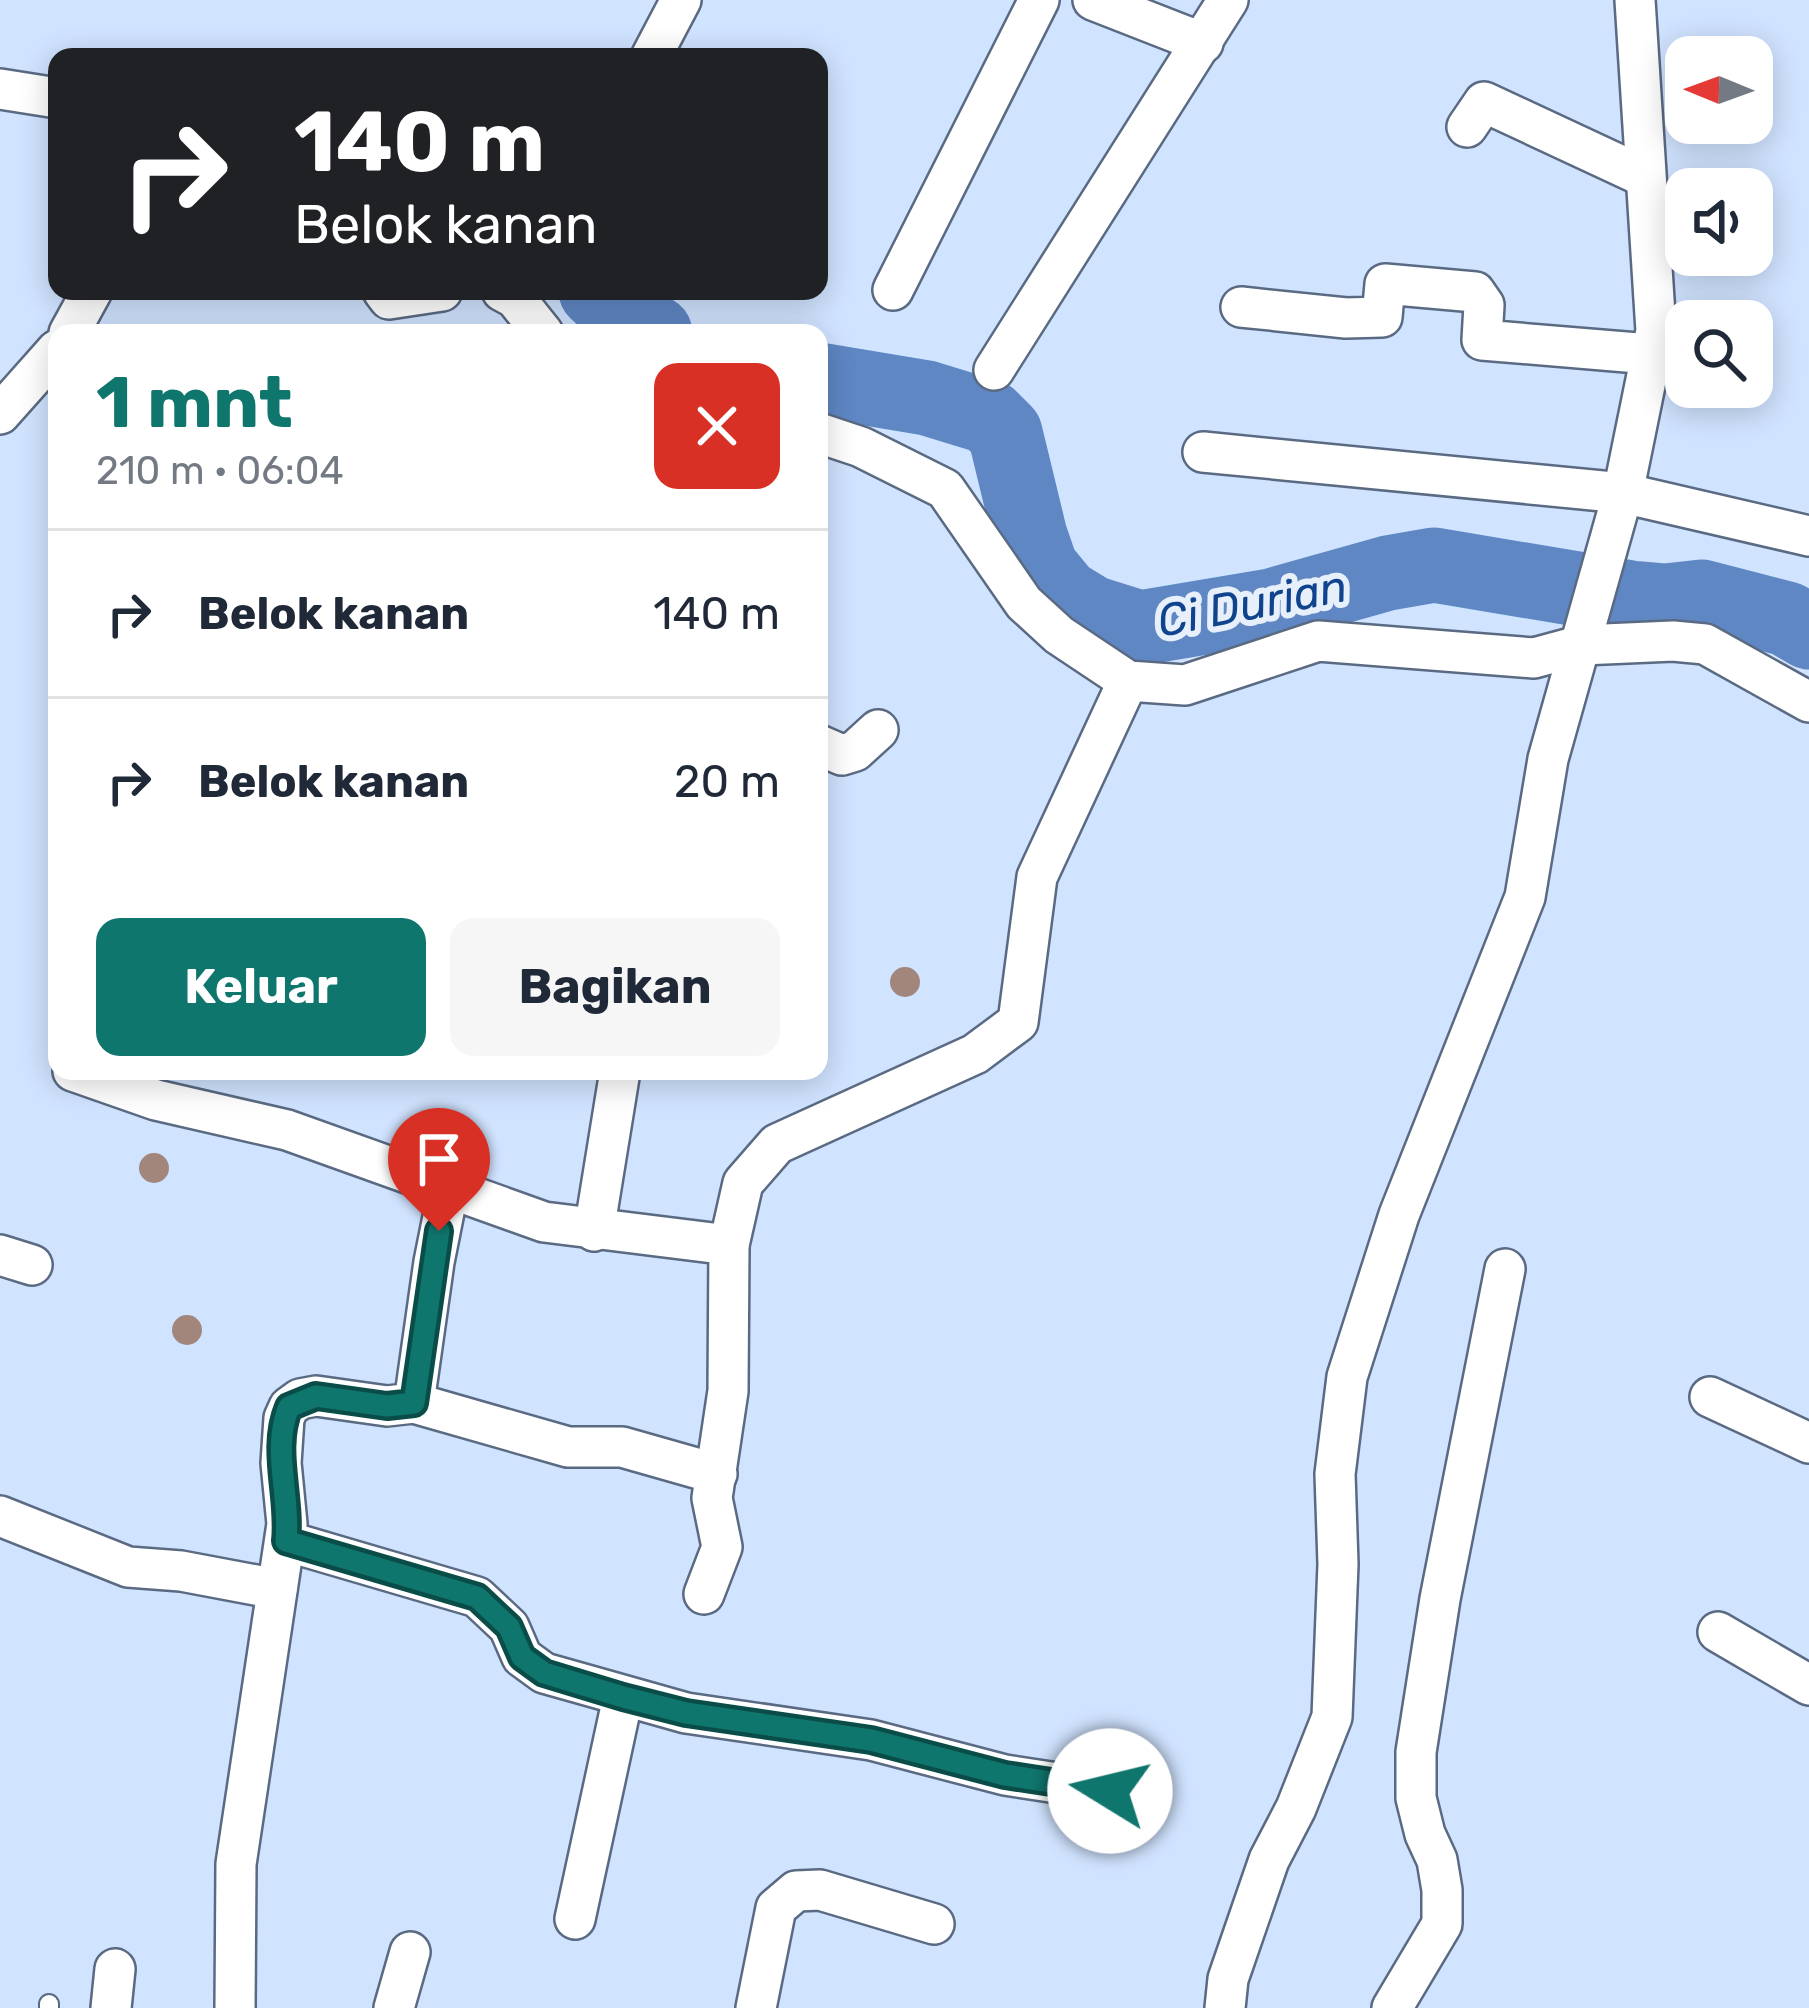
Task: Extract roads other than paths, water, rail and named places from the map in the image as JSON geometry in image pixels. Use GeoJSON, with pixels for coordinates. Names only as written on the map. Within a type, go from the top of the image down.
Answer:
{"type":"FeatureCollection","features":[{"type":"Feature","properties":{"kind":"street"},"geometry":{"type":"LineString","coordinates":[[657,48],[681,0]]}},
{"type":"Feature","properties":{"kind":"street"},"geometry":{"type":"LineString","coordinates":[[893,290],[1039,0]]}},
{"type":"Feature","properties":{"kind":"street"},"geometry":{"type":"LineString","coordinates":[[1093,0],[1203,43]]}},
{"type":"Feature","properties":{"kind":"street"},"geometry":{"type":"LineString","coordinates":[[994,370],[1228,0]]}},
{"type":"Feature","properties":{"kind":"street"},"geometry":{"type":"LineString","coordinates":[[1225,2008],[1228,1979],[1269,1860],[1296,1808],[1331,1717],[1338,1564],[1335,1474],[1347,1377],[1399,1215],[1525,897],[1548,759],[1623,493],[1656,331],[1635,0]]}},
{"type":"Feature","properties":{"kind":"street"},"geometry":{"type":"LineString","coordinates":[[0,88],[48,96]]}},
{"type":"Feature","properties":{"kind":"street"},"geometry":{"type":"LineString","coordinates":[[1467,127],[1484,102],[1645,177]]}},
{"type":"Feature","properties":{"kind":"street"},"geometry":{"type":"LineString","coordinates":[[1241,307],[1382,317],[1384,284],[1475,292],[1484,305],[1482,340],[1650,354]]}},
{"type":"Feature","properties":{"kind":"street"},"geometry":{"type":"LineString","coordinates":[[517,300],[536,324]]}},
{"type":"Feature","properties":{"kind":"street"},"geometry":{"type":"LineString","coordinates":[[0,414],[48,360]]}},
{"type":"Feature","properties":{"kind":"street"},"geometry":{"type":"LineString","coordinates":[[828,436],[945,489],[1024,603],[1059,635],[1128,681],[1184,686],[1318,640],[1534,658],[1584,640],[1644,640],[1705,644],[1809,702]]}},
{"type":"Feature","properties":{"kind":"street"},"geometry":{"type":"LineString","coordinates":[[1203,452],[1623,493],[1809,536]]}},
{"type":"Feature","properties":{"kind":"street"},"geometry":{"type":"LineString","coordinates":[[704,1594],[722,1547],[712,1498],[728,1391],[729,1246],[743,1184],[777,1144],[975,1054],[1018,1022],[1037,877],[1128,681]]}},
{"type":"Feature","properties":{"kind":"street"},"geometry":{"type":"LineString","coordinates":[[828,750],[842,755],[855,751],[878,730]]}},
{"type":"Feature","properties":{"kind":"street"},"geometry":{"type":"LineString","coordinates":[[98,1080],[156,1100],[286,1130],[544,1222],[729,1246]]}},
{"type":"Feature","properties":{"kind":"street"},"geometry":{"type":"LineString","coordinates":[[594,1231],[619,1080]]}},
{"type":"Feature","properties":{"kind":"street"},"geometry":{"type":"LineString","coordinates":[[414,1403],[449,1187]]}},
{"type":"Feature","properties":{"kind":"street"},"geometry":{"type":"LineString","coordinates":[[1392,2008],[1442,1924],[1439,1875],[1416,1798],[1416,1751],[1440,1599],[1505,1269]]}},
{"type":"Feature","properties":{"kind":"street"},"geometry":{"type":"LineString","coordinates":[[235,2008],[236,1864],[286,1541],[288,1513],[281,1463],[289,1407],[316,1396],[387,1406],[414,1403],[568,1447],[622,1447],[718,1474]]}},
{"type":"Feature","properties":{"kind":"street"},"geometry":{"type":"LineString","coordinates":[[1710,1397],[1809,1443]]}},
{"type":"Feature","properties":{"kind":"street"},"geometry":{"type":"LineString","coordinates":[[0,1516],[128,1567],[181,1570],[277,1589]]}},
{"type":"Feature","properties":{"kind":"street"},"geometry":{"type":"LineString","coordinates":[[286,1541],[477,1597],[509,1627],[522,1657],[544,1673],[623,1697],[686,1713],[871,1740],[1005,1775],[1110,1791]]}},
{"type":"Feature","properties":{"kind":"street"},"geometry":{"type":"LineString","coordinates":[[1718,1632],[1809,1685]]}},
{"type":"Feature","properties":{"kind":"street"},"geometry":{"type":"LineString","coordinates":[[575,1919],[623,1697]]}},
{"type":"Feature","properties":{"kind":"street"},"geometry":{"type":"LineString","coordinates":[[756,2008],[776,1908],[796,1891],[820,1890],[934,1924]]}},
{"type":"Feature","properties":{"kind":"street"},"geometry":{"type":"LineString","coordinates":[[394,2008],[410,1952]]}},
{"type":"Feature","properties":{"kind":"waterway","name":"Ci Durian"},"geometry":{"type":"LineString","coordinates":[[606,300],[639,324]]}},
{"type":"Feature","properties":{"kind":"waterway","name":"Ci Durian"},"geometry":{"type":"LineString","coordinates":[[828,382],[927,398],[989,417],[1005,433],[1041,568],[1064,596],[1092,613],[1140,628],[1271,606],[1434,565],[1631,598],[1702,597],[1787,619],[1809,632]]}}]}
